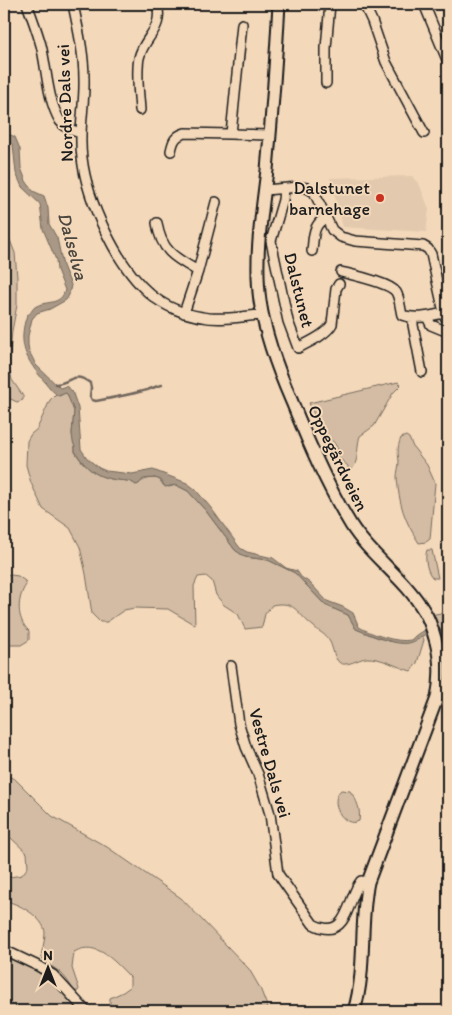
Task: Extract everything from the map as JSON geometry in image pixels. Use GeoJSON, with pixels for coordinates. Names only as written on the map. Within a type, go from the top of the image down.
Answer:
{"type":"FeatureCollection","features":[{"type":"Feature","properties":{"kind":"main road","name":"Oppegårdveien"},"geometry":{"type":"LineString","coordinates":[[279,4],[270,135],[258,259],[258,282],[262,315],[291,402],[334,497],[368,548],[410,592],[430,621],[438,650],[441,675],[437,698],[368,882],[360,986],[354,1011]]}},
{"type":"Feature","properties":{"kind":"street"},"geometry":{"type":"LineString","coordinates":[[27,4],[41,45],[46,78],[56,110],[67,128],[80,133]]}},
{"type":"Feature","properties":{"kind":"street","name":"Nordre Dals vei"},"geometry":{"type":"LineString","coordinates":[[73,4],[84,62],[80,133],[84,176],[103,226],[125,266],[152,295],[184,313],[202,318],[262,315]]}},
{"type":"Feature","properties":{"kind":"street"},"geometry":{"type":"LineString","coordinates":[[140,110],[139,58],[160,16],[157,4]]}},
{"type":"Feature","properties":{"kind":"street"},"geometry":{"type":"LineString","coordinates":[[326,83],[330,4]]}},
{"type":"Feature","properties":{"kind":"street"},"geometry":{"type":"LineString","coordinates":[[364,4],[386,62],[424,134]]}},
{"type":"Feature","properties":{"kind":"street"},"geometry":{"type":"LineString","coordinates":[[424,4],[448,62]]}},
{"type":"Feature","properties":{"kind":"street"},"geometry":{"type":"LineString","coordinates":[[230,134],[242,24]]}},
{"type":"Feature","properties":{"kind":"street"},"geometry":{"type":"LineString","coordinates":[[171,151],[173,142],[178,136],[186,133],[270,135]]}},
{"type":"Feature","properties":{"kind":"street","name":"Dalstunet"},"geometry":{"type":"LineString","coordinates":[[284,188],[283,200],[271,241],[288,321],[298,348],[330,328],[338,284]]}},
{"type":"Feature","properties":{"kind":"street"},"geometry":{"type":"LineString","coordinates":[[265,190],[307,188],[314,192],[332,230],[341,237],[416,245],[428,249],[431,254],[444,315],[427,317],[402,315],[394,289],[341,272]]}},
{"type":"Feature","properties":{"kind":"street"},"geometry":{"type":"LineString","coordinates":[[184,313],[198,271],[216,202]]}},
{"type":"Feature","properties":{"kind":"street"},"geometry":{"type":"LineString","coordinates":[[312,251],[315,227],[318,222],[326,218]]}},
{"type":"Feature","properties":{"kind":"street"},"geometry":{"type":"LineString","coordinates":[[157,223],[159,236],[164,246],[172,254],[198,271]]}},
{"type":"Feature","properties":{"kind":"street"},"geometry":{"type":"LineString","coordinates":[[413,317],[422,372]]}},
{"type":"Feature","properties":{"kind":"street"},"geometry":{"type":"LineString","coordinates":[[427,317],[431,325],[448,332]]}},
{"type":"Feature","properties":{"kind":"street","name":"Vestre Dals vei"},"geometry":{"type":"LineString","coordinates":[[231,666],[239,724],[246,747],[258,774],[270,814],[278,874],[313,924],[320,928],[335,927],[344,919],[352,904],[356,886],[361,881],[368,882]]}},
{"type":"Feature","properties":{"kind":"street"},"geometry":{"type":"LineString","coordinates":[[4,950],[46,970],[58,980],[86,1011]]}},
{"type":"Feature","properties":{"kind":"shaded area"},"geometry":{"type":"Polygon","coordinates":[[[4,132],[15,137],[20,149],[21,168],[26,181],[33,191],[44,196],[48,208],[49,224],[57,238],[63,266],[71,285],[66,300],[50,309],[37,313],[32,319],[28,336],[29,351],[36,365],[60,388],[66,386],[72,391],[78,408],[81,449],[87,458],[106,471],[132,474],[153,470],[187,483],[195,489],[211,508],[240,548],[247,552],[273,558],[286,568],[297,571],[327,601],[353,613],[359,627],[384,637],[405,641],[411,640],[424,631],[440,629],[448,642],[448,653],[442,635],[438,632],[428,633],[413,642],[397,643],[356,629],[348,615],[325,605],[295,573],[268,560],[245,557],[235,550],[206,511],[188,491],[176,485],[165,487],[161,480],[155,478],[143,479],[136,485],[129,481],[110,479],[97,474],[83,463],[75,451],[72,434],[74,411],[67,394],[58,396],[38,374],[28,359],[23,343],[24,325],[27,315],[39,305],[57,301],[65,290],[57,270],[56,260],[43,229],[40,204],[22,187],[16,173],[13,145],[4,137],[4,132]]]}},
{"type":"Feature","properties":{"kind":"shaded area","name":"Dalstunet barnehage"},"geometry":{"type":"Polygon","coordinates":[[[412,176],[420,186],[429,209],[426,232],[343,227],[330,178],[412,176]]]}},
{"type":"Feature","properties":{"kind":"shaded area"},"geometry":{"type":"Polygon","coordinates":[[[4,225],[15,253],[17,277],[17,305],[12,331],[9,366],[12,380],[23,396],[23,400],[17,402],[4,396],[4,225]]]}},
{"type":"Feature","properties":{"kind":"shaded area"},"geometry":{"type":"Polygon","coordinates":[[[398,382],[401,385],[393,393],[374,426],[360,436],[356,461],[352,469],[348,471],[348,466],[339,458],[336,447],[319,425],[309,403],[398,382]]]}},
{"type":"Feature","properties":{"kind":"shaded area"},"geometry":{"type":"Polygon","coordinates":[[[67,393],[74,411],[72,434],[75,452],[88,468],[103,477],[129,481],[136,485],[147,479],[156,478],[163,485],[169,487],[176,485],[188,491],[206,511],[235,550],[245,557],[268,560],[295,573],[325,605],[348,615],[356,629],[381,639],[398,642],[415,640],[422,635],[424,640],[417,663],[411,671],[372,658],[346,664],[340,663],[336,659],[327,637],[296,609],[286,604],[272,605],[265,614],[262,627],[245,629],[238,614],[224,605],[216,595],[212,581],[206,576],[198,577],[194,586],[195,625],[168,609],[135,608],[124,610],[107,622],[100,622],[92,614],[80,547],[70,528],[43,509],[31,483],[26,465],[27,441],[37,429],[50,400],[56,394],[60,396],[67,393]]]}},
{"type":"Feature","properties":{"kind":"shaded area"},"geometry":{"type":"Polygon","coordinates":[[[406,436],[427,465],[435,483],[430,539],[426,542],[419,543],[414,535],[403,512],[399,495],[397,477],[399,463],[398,447],[401,438],[406,436]]]}},
{"type":"Feature","properties":{"kind":"shaded area"},"geometry":{"type":"Polygon","coordinates":[[[427,550],[432,550],[438,578],[433,578],[428,569],[426,561],[427,550]]]}},
{"type":"Feature","properties":{"kind":"shaded area"},"geometry":{"type":"Polygon","coordinates":[[[4,574],[18,576],[25,581],[26,585],[21,596],[19,608],[22,621],[29,631],[29,640],[21,645],[10,645],[4,638],[4,574]]]}},
{"type":"Feature","properties":{"kind":"shaded area"},"geometry":{"type":"Polygon","coordinates":[[[448,612],[448,642],[441,630],[436,628],[433,617],[435,614],[448,612]]]}},
{"type":"Feature","properties":{"kind":"shaded area"},"geometry":{"type":"Polygon","coordinates":[[[4,775],[15,779],[52,816],[107,847],[181,898],[249,969],[260,988],[269,1011],[110,1011],[110,998],[130,987],[130,977],[112,959],[98,950],[90,948],[74,952],[72,968],[79,989],[74,991],[61,973],[41,957],[45,939],[44,927],[23,908],[4,901],[4,878],[22,875],[28,867],[27,853],[11,838],[4,835],[4,775]]]}},
{"type":"Feature","properties":{"kind":"shaded area"},"geometry":{"type":"Polygon","coordinates":[[[341,790],[350,791],[355,798],[359,809],[359,821],[348,821],[339,813],[336,801],[337,795],[341,790]]]}},
{"type":"Feature","properties":{"kind":"shaded area"},"geometry":{"type":"Polygon","coordinates":[[[6,956],[48,975],[83,1011],[4,1011],[4,957],[6,956]]]}},
{"type":"Feature","properties":{"kind":"waterway"},"geometry":{"type":"LineString","coordinates":[[55,384],[75,378],[84,379],[90,383],[90,396],[92,400],[96,401],[162,385]]}},
{"type":"Feature","properties":{"kind":"place","name":"Dalstunet barnehage"},"geometry":{"type":"Point","coordinates":[380,198]}},
{"type":"Feature","properties":{"kind":"water label","name":"Dalselva"},"geometry":{"type":"Point","coordinates":[73,246]}}]}
